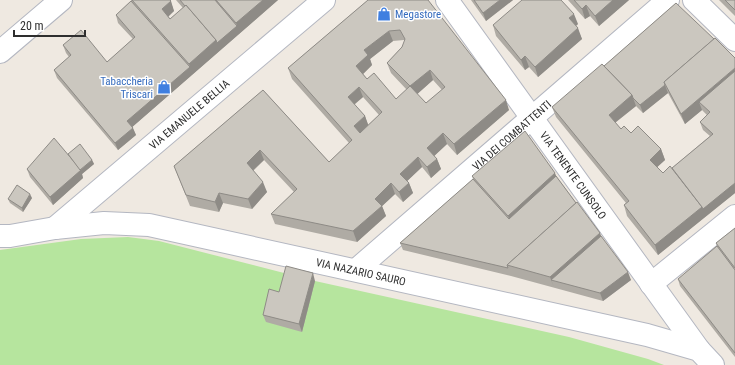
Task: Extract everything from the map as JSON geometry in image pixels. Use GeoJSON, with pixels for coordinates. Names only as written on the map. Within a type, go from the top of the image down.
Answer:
{"type":"FeatureCollection","features":[{"type":"Feature","properties":{"kind":"street"},"geometry":{"type":"LineString","coordinates":[[0,52],[61,0]]}},
{"type":"Feature","properties":{"kind":"street","name":"VIA EMANUELE BELLIA"},"geometry":{"type":"LineString","coordinates":[[55,228],[324,0]]}},
{"type":"Feature","properties":{"kind":"street","name":"VIA TENENTE CUNSOLO"},"geometry":{"type":"LineString","coordinates":[[447,0],[706,358]]}},
{"type":"Feature","properties":{"kind":"street","name":"VIA DEI COMBATTENTI"},"geometry":{"type":"LineString","coordinates":[[356,270],[668,0]]}},
{"type":"Feature","properties":{"kind":"street"},"geometry":{"type":"LineString","coordinates":[[694,0],[735,40]]}},
{"type":"Feature","properties":{"kind":"street"},"geometry":{"type":"LineString","coordinates":[[651,284],[735,216]]}},
{"type":"Feature","properties":{"kind":"street","name":"VIA NAZARIO SAURO"},"geometry":{"type":"LineString","coordinates":[[0,236],[10,236],[55,228],[104,223],[149,225],[647,335],[706,358]]}},
{"type":"Feature","properties":{"kind":"green space"},"geometry":{"type":"Polygon","coordinates":[[[128,237],[159,241],[315,281],[569,337],[648,359],[664,365],[0,365],[0,250],[81,239],[128,237]]]}},
{"type":"Feature","properties":{"kind":"building"},"geometry":{"type":"Polygon","coordinates":[[[132,0],[170,0],[171,1],[162,9],[170,19],[186,5],[216,40],[189,64],[132,0]]]}},
{"type":"Feature","properties":{"kind":"building"},"geometry":{"type":"Polygon","coordinates":[[[180,0],[215,0],[237,26],[217,43],[186,5],[185,6],[180,0]]]}},
{"type":"Feature","properties":{"kind":"building"},"geometry":{"type":"Polygon","coordinates":[[[216,0],[263,0],[236,23],[216,0]]]}},
{"type":"Feature","properties":{"kind":"building"},"geometry":{"type":"Polygon","coordinates":[[[368,0],[428,0],[506,100],[454,144],[443,133],[427,148],[437,159],[427,167],[418,157],[400,174],[409,183],[399,192],[391,183],[375,199],[382,206],[353,231],[271,214],[297,189],[260,150],[247,163],[263,182],[248,199],[219,193],[215,202],[186,195],[174,166],[263,90],[329,162],[352,140],[288,68],[368,0]],[[400,30],[389,31],[364,50],[368,55],[356,66],[367,79],[374,73],[396,99],[410,86],[387,63],[402,47],[405,39],[400,30]],[[430,70],[410,86],[426,103],[445,87],[430,70]],[[359,87],[348,97],[365,116],[354,126],[360,133],[382,112],[359,87]]]}},
{"type":"Feature","properties":{"kind":"building"},"geometry":{"type":"Polygon","coordinates":[[[474,0],[500,0],[483,13],[474,0]]]}},
{"type":"Feature","properties":{"kind":"building"},"geometry":{"type":"Polygon","coordinates":[[[522,0],[561,0],[574,14],[569,18],[578,28],[535,67],[525,56],[521,60],[493,25],[522,0]]]}},
{"type":"Feature","properties":{"kind":"building"},"geometry":{"type":"Polygon","coordinates":[[[574,0],[613,0],[595,16],[586,5],[582,9],[574,0]]]}},
{"type":"Feature","properties":{"kind":"building"},"geometry":{"type":"Polygon","coordinates":[[[725,0],[735,0],[735,10],[725,0]]]}},
{"type":"Feature","properties":{"kind":"building"},"geometry":{"type":"Polygon","coordinates":[[[131,1],[190,67],[127,121],[133,128],[115,143],[54,70],[71,55],[63,45],[81,30],[107,62],[135,37],[116,15],[131,1]]]}},
{"type":"Feature","properties":{"kind":"building"},"geometry":{"type":"Polygon","coordinates":[[[676,3],[714,39],[664,82],[665,85],[640,105],[604,66],[676,3]]]}},
{"type":"Feature","properties":{"kind":"building"},"geometry":{"type":"Polygon","coordinates":[[[715,38],[735,58],[735,68],[681,114],[664,82],[715,38]]]}},
{"type":"Feature","properties":{"kind":"building"},"geometry":{"type":"Polygon","coordinates":[[[602,64],[632,95],[609,115],[621,129],[624,126],[631,133],[638,126],[661,149],[650,160],[663,173],[670,166],[702,207],[655,245],[624,205],[629,201],[552,107],[602,64]]]}},
{"type":"Feature","properties":{"kind":"building"},"geometry":{"type":"Polygon","coordinates":[[[735,71],[735,183],[703,209],[672,168],[713,134],[700,122],[710,112],[699,102],[735,71]]]}},
{"type":"Feature","properties":{"kind":"building"},"geometry":{"type":"Polygon","coordinates":[[[525,131],[555,173],[508,216],[472,176],[525,131]]]}},
{"type":"Feature","properties":{"kind":"building"},"geometry":{"type":"Polygon","coordinates":[[[54,138],[81,170],[50,197],[27,169],[54,138]]]}},
{"type":"Feature","properties":{"kind":"building"},"geometry":{"type":"Polygon","coordinates":[[[80,144],[92,160],[80,170],[68,154],[80,144]]]}},
{"type":"Feature","properties":{"kind":"building"},"geometry":{"type":"Polygon","coordinates":[[[556,176],[576,203],[507,265],[508,268],[400,243],[473,179],[509,219],[556,176]]]}},
{"type":"Feature","properties":{"kind":"building"},"geometry":{"type":"Polygon","coordinates":[[[17,185],[30,194],[22,208],[8,199],[17,185]]]}},
{"type":"Feature","properties":{"kind":"building"},"geometry":{"type":"Polygon","coordinates":[[[577,202],[600,233],[550,277],[507,265],[577,202]]]}},
{"type":"Feature","properties":{"kind":"building"},"geometry":{"type":"Polygon","coordinates":[[[735,228],[735,268],[716,243],[735,228]]]}},
{"type":"Feature","properties":{"kind":"building"},"geometry":{"type":"Polygon","coordinates":[[[601,236],[628,272],[600,293],[551,280],[601,236]]]}},
{"type":"Feature","properties":{"kind":"building"},"geometry":{"type":"Polygon","coordinates":[[[717,246],[735,270],[735,353],[678,279],[717,246]]]}},
{"type":"Feature","properties":{"kind":"building"},"geometry":{"type":"Polygon","coordinates":[[[286,266],[313,273],[299,324],[263,315],[269,289],[279,292],[286,266]]]}},
{"type":"Feature","properties":{"kind":"place","name":"Megastore"},"geometry":{"type":"Point","coordinates":[384,14]}},
{"type":"Feature","properties":{"kind":"place","name":"Tabaccheria Triscari"},"geometry":{"type":"Point","coordinates":[164,87]}}]}
